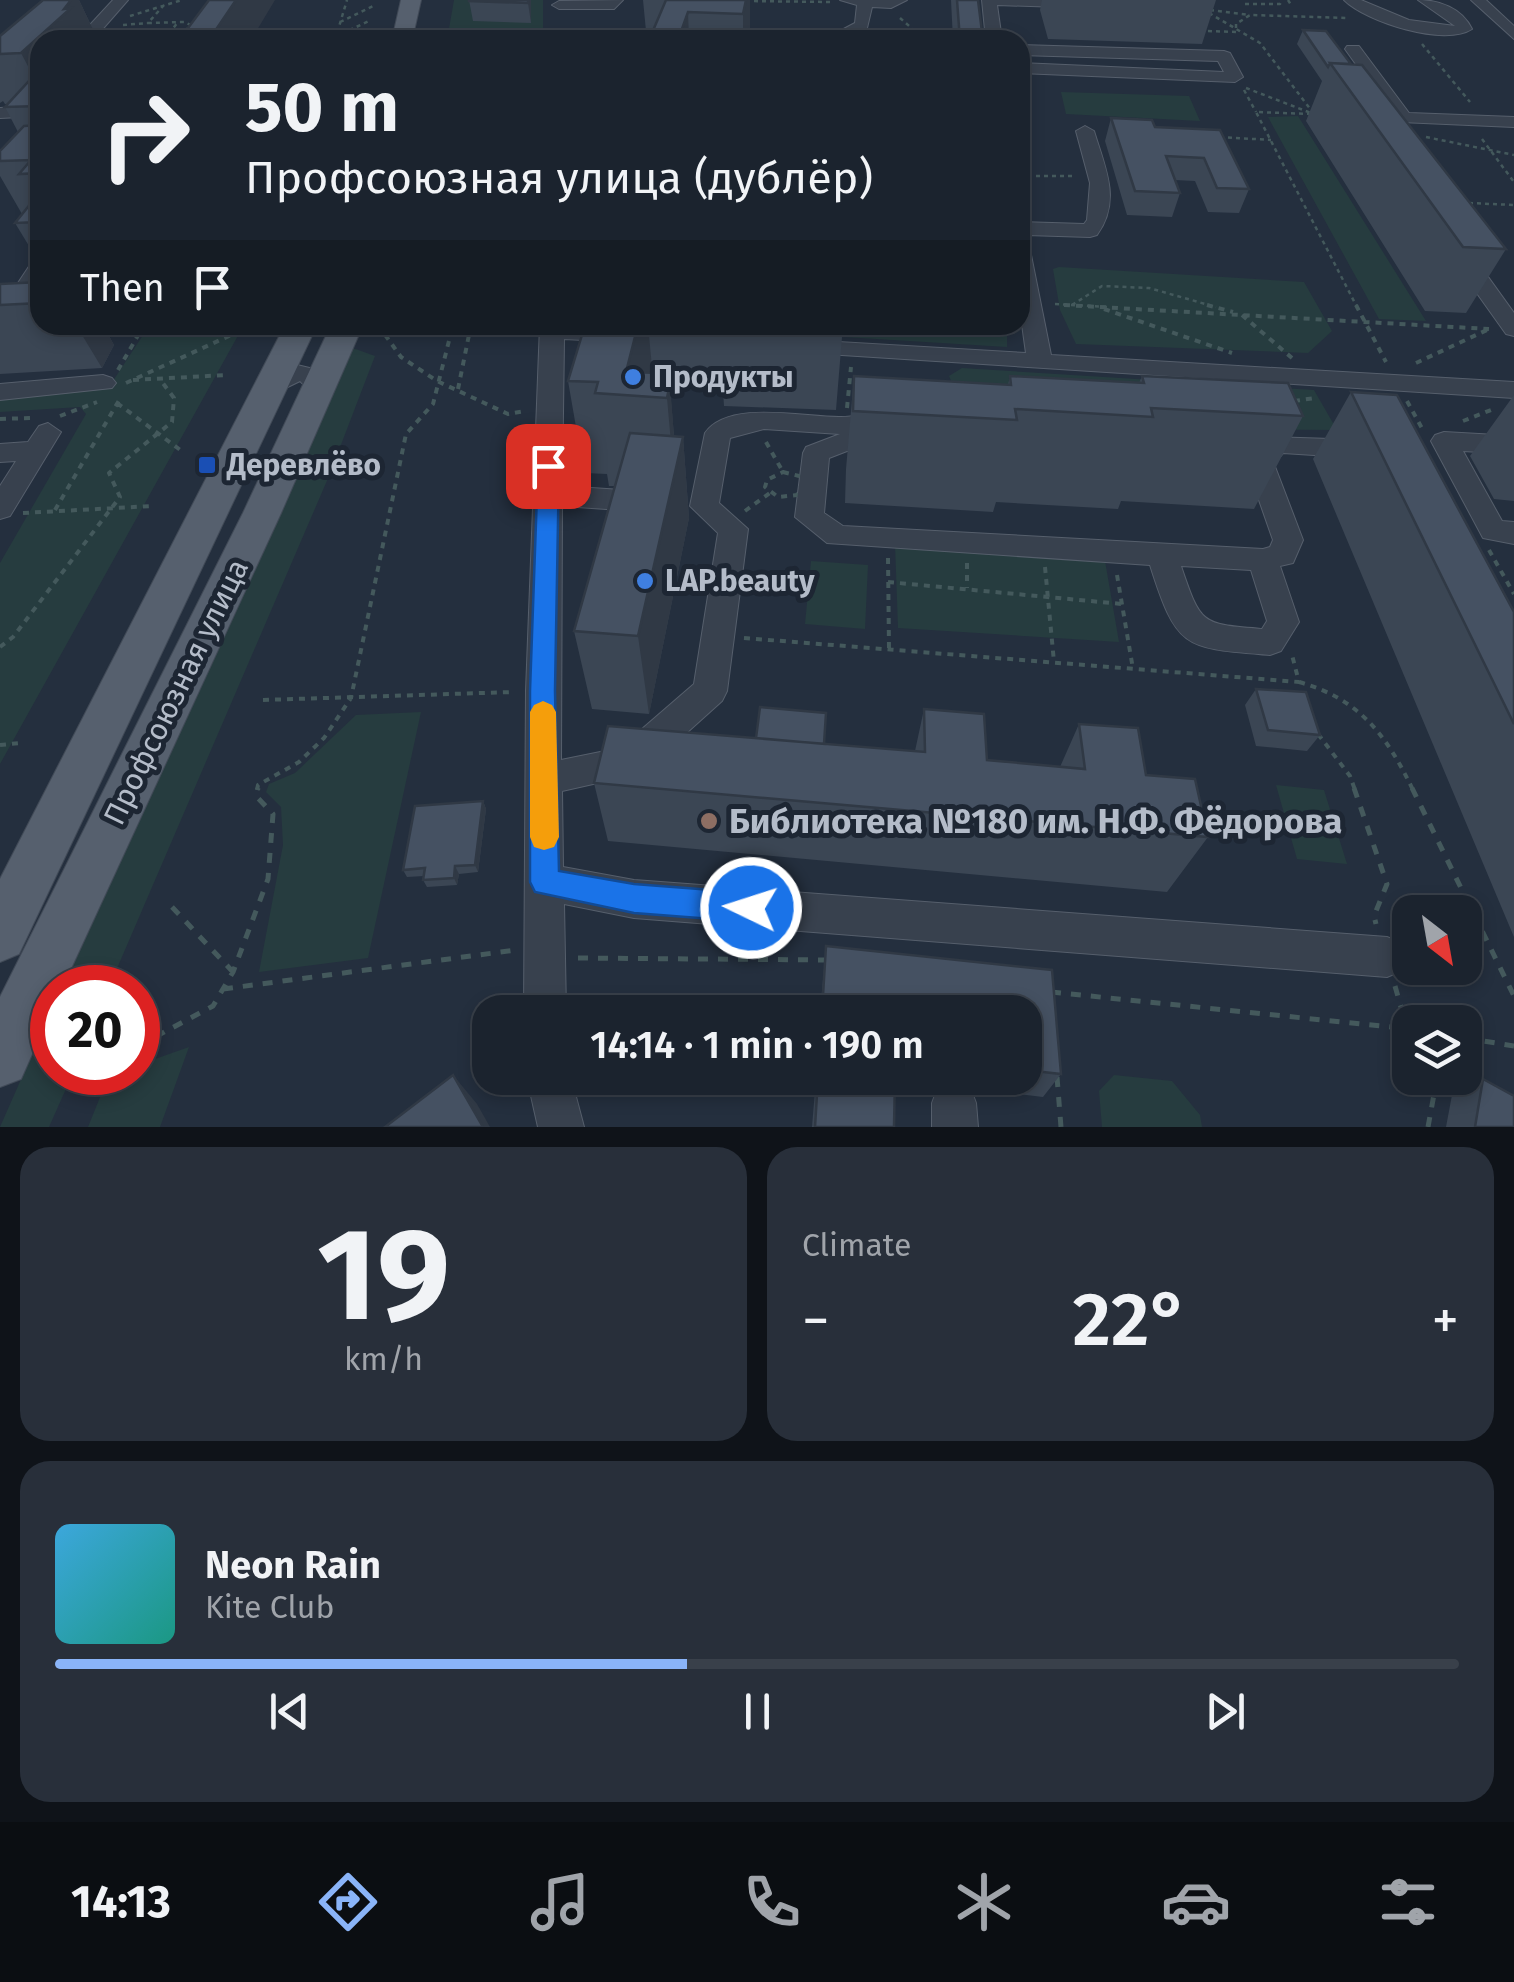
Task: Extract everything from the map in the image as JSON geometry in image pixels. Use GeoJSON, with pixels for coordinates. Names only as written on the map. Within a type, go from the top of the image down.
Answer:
{"type":"FeatureCollection","features":[{"type":"Feature","properties":{"kind":"main road"},"geometry":{"type":"LineString","coordinates":[[404,30],[412,0]]}},
{"type":"Feature","properties":{"kind":"main road","name":"Профсоюзная улица"},"geometry":{"type":"LineString","coordinates":[[0,935],[295,335]]}},
{"type":"Feature","properties":{"kind":"main road","name":"Профсоюзная улица"},"geometry":{"type":"LineString","coordinates":[[0,1058],[343,335]]}},
{"type":"Feature","properties":{"kind":"street"},"geometry":{"type":"LineString","coordinates":[[94,30],[122,0]]}},
{"type":"Feature","properties":{"kind":"street"},"geometry":{"type":"LineString","coordinates":[[842,1],[900,0]]}},
{"type":"Feature","properties":{"kind":"street"},"geometry":{"type":"LineString","coordinates":[[993,30],[989,0],[1066,3],[1070,14],[1086,26]]}},
{"type":"Feature","properties":{"kind":"street"},"geometry":{"type":"LineString","coordinates":[[1351,0],[1362,10],[1411,24],[1449,33],[1464,29],[1460,20],[1425,0]]}},
{"type":"Feature","properties":{"kind":"street"},"geometry":{"type":"LineString","coordinates":[[1478,0],[1514,34]]}},
{"type":"Feature","properties":{"kind":"street"},"geometry":{"type":"LineString","coordinates":[[556,30],[559,2],[619,4]]}},
{"type":"Feature","properties":{"kind":"street"},"geometry":{"type":"LineString","coordinates":[[851,30],[862,25],[865,2]]}},
{"type":"Feature","properties":{"kind":"street"},"geometry":{"type":"LineString","coordinates":[[1353,49],[1388,117]]}},
{"type":"Feature","properties":{"kind":"street"},"geometry":{"type":"LineString","coordinates":[[1030,50],[1224,56],[1234,76],[1030,68]]}},
{"type":"Feature","properties":{"kind":"street"},"geometry":{"type":"LineString","coordinates":[[0,112],[30,111]]}},
{"type":"Feature","properties":{"kind":"street"},"geometry":{"type":"LineString","coordinates":[[1378,140],[1367,125],[1388,117],[1511,122]]}},
{"type":"Feature","properties":{"kind":"street"},"geometry":{"type":"LineString","coordinates":[[1030,229],[1090,232],[1105,208],[1085,132]]}},
{"type":"Feature","properties":{"kind":"street"},"geometry":{"type":"LineString","coordinates":[[1445,233],[1508,329]]}},
{"type":"Feature","properties":{"kind":"street"},"geometry":{"type":"LineString","coordinates":[[5,312],[30,280]]}},
{"type":"Feature","properties":{"kind":"street"},"geometry":{"type":"LineString","coordinates":[[1030,322],[1040,362]]}},
{"type":"Feature","properties":{"kind":"street"},"geometry":{"type":"LineString","coordinates":[[544,995],[543,691],[548,495],[559,394],[553,335]]}},
{"type":"Feature","properties":{"kind":"street"},"geometry":{"type":"LineString","coordinates":[[612,363],[635,335]]}},
{"type":"Feature","properties":{"kind":"street"},"geometry":{"type":"LineString","coordinates":[[782,346],[1040,362],[1341,390],[1514,390]]}},
{"type":"Feature","properties":{"kind":"street"},"geometry":{"type":"LineString","coordinates":[[894,353],[899,407],[895,444],[844,442],[816,453],[809,517],[837,536],[1263,560],[1282,554],[1288,540],[1268,453]]}},
{"type":"Feature","properties":{"kind":"street"},"geometry":{"type":"LineString","coordinates":[[269,388],[297,373],[313,376],[320,386]]}},
{"type":"Feature","properties":{"kind":"street"},"geometry":{"type":"LineString","coordinates":[[1220,450],[1374,458],[1341,390]]}},
{"type":"Feature","properties":{"kind":"street"},"geometry":{"type":"LineString","coordinates":[[0,392],[112,392]]}},
{"type":"Feature","properties":{"kind":"street"},"geometry":{"type":"LineString","coordinates":[[704,506],[718,433],[731,425],[753,420],[846,426],[899,407]]}},
{"type":"Feature","properties":{"kind":"street"},"geometry":{"type":"LineString","coordinates":[[0,453],[42,429]]}},
{"type":"Feature","properties":{"kind":"street"},"geometry":{"type":"LineString","coordinates":[[0,509],[42,429]]}},
{"type":"Feature","properties":{"kind":"street"},"geometry":{"type":"LineString","coordinates":[[1514,445],[1444,441],[1494,531],[1514,533]]}},
{"type":"Feature","properties":{"kind":"street"},"geometry":{"type":"LineString","coordinates":[[544,779],[630,762],[710,691],[733,529],[704,506],[548,495]]}},
{"type":"Feature","properties":{"kind":"street"},"geometry":{"type":"LineString","coordinates":[[1162,554],[1182,616],[1206,637],[1270,642],[1284,622],[1263,560]]}},
{"type":"Feature","properties":{"kind":"street"},"geometry":{"type":"LineString","coordinates":[[545,882],[634,899],[1387,957]]}},
{"type":"Feature","properties":{"kind":"street"},"geometry":{"type":"LineString","coordinates":[[553,1095],[561,1127]]}},
{"type":"Feature","properties":{"kind":"path"},"geometry":{"type":"LineString","coordinates":[[338,30],[346,0]]}},
{"type":"Feature","properties":{"kind":"path"},"geometry":{"type":"LineString","coordinates":[[1250,14],[1244,2],[1280,4],[1282,0]]}},
{"type":"Feature","properties":{"kind":"path"},"geometry":{"type":"LineString","coordinates":[[1288,0],[1291,5]]}},
{"type":"Feature","properties":{"kind":"path"},"geometry":{"type":"LineString","coordinates":[[735,1],[842,1]]}},
{"type":"Feature","properties":{"kind":"path"},"geometry":{"type":"LineString","coordinates":[[148,2],[158,5]]}},
{"type":"Feature","properties":{"kind":"path"},"geometry":{"type":"LineString","coordinates":[[340,22],[377,3]]}},
{"type":"Feature","properties":{"kind":"path"},"geometry":{"type":"LineString","coordinates":[[148,23],[164,4]]}},
{"type":"Feature","properties":{"kind":"path"},"geometry":{"type":"LineString","coordinates":[[1314,114],[1297,95],[1268,48],[1236,24],[1198,8],[1351,18]]}},
{"type":"Feature","properties":{"kind":"path"},"geometry":{"type":"LineString","coordinates":[[1236,24],[1250,14]]}},
{"type":"Feature","properties":{"kind":"path"},"geometry":{"type":"LineString","coordinates":[[900,18],[914,30]]}},
{"type":"Feature","properties":{"kind":"path"},"geometry":{"type":"LineString","coordinates":[[352,30],[371,20]]}},
{"type":"Feature","properties":{"kind":"path"},"geometry":{"type":"LineString","coordinates":[[172,30],[178,22]]}},
{"type":"Feature","properties":{"kind":"path"},"geometry":{"type":"LineString","coordinates":[[116,26],[178,22],[196,27],[183,30]]}},
{"type":"Feature","properties":{"kind":"path"},"geometry":{"type":"LineString","coordinates":[[1208,30],[1236,32],[1236,24]]}},
{"type":"Feature","properties":{"kind":"path"},"geometry":{"type":"LineString","coordinates":[[1416,37],[1486,121]]}},
{"type":"Feature","properties":{"kind":"path"},"geometry":{"type":"LineString","coordinates":[[1314,114],[1241,86],[1425,435]]}},
{"type":"Feature","properties":{"kind":"path"},"geometry":{"type":"LineString","coordinates":[[1256,112],[1314,114]]}},
{"type":"Feature","properties":{"kind":"path"},"geometry":{"type":"LineString","coordinates":[[1511,122],[1480,135],[1514,182]]}},
{"type":"Feature","properties":{"kind":"path"},"geometry":{"type":"LineString","coordinates":[[1418,136],[1514,155]]}},
{"type":"Feature","properties":{"kind":"path"},"geometry":{"type":"LineString","coordinates":[[1203,137],[1270,140]]}},
{"type":"Feature","properties":{"kind":"path"},"geometry":{"type":"LineString","coordinates":[[1030,176],[1097,177]]}},
{"type":"Feature","properties":{"kind":"path"},"geometry":{"type":"LineString","coordinates":[[1458,203],[1514,206]]}},
{"type":"Feature","properties":{"kind":"path"},"geometry":{"type":"LineString","coordinates":[[1072,305],[1102,286],[1150,288],[1242,315],[1304,368]]}},
{"type":"Feature","properties":{"kind":"path"},"geometry":{"type":"LineString","coordinates":[[1030,302],[1508,329]]}},
{"type":"Feature","properties":{"kind":"path"},"geometry":{"type":"LineString","coordinates":[[1098,306],[1236,354]]}},
{"type":"Feature","properties":{"kind":"path"},"geometry":{"type":"LineString","coordinates":[[1279,403],[1341,390],[1399,388],[1490,329]]}},
{"type":"Feature","properties":{"kind":"path"},"geometry":{"type":"LineString","coordinates":[[54,511],[112,392],[116,373],[138,335]]}},
{"type":"Feature","properties":{"kind":"path"},"geometry":{"type":"LineString","coordinates":[[0,419],[42,429],[130,380],[231,335]]}},
{"type":"Feature","properties":{"kind":"path"},"geometry":{"type":"LineString","coordinates":[[386,335],[402,357],[437,380],[508,414],[559,394]]}},
{"type":"Feature","properties":{"kind":"path"},"geometry":{"type":"LineString","coordinates":[[160,1034],[213,1006],[232,972],[268,879],[273,814],[256,796],[258,785],[299,762],[324,738],[351,698],[406,434],[433,404],[450,335]]}},
{"type":"Feature","properties":{"kind":"path"},"geometry":{"type":"LineString","coordinates":[[458,390],[470,335]]}},
{"type":"Feature","properties":{"kind":"path"},"geometry":{"type":"LineString","coordinates":[[846,426],[852,358]]}},
{"type":"Feature","properties":{"kind":"path"},"geometry":{"type":"LineString","coordinates":[[112,392],[130,380],[227,375]]}},
{"type":"Feature","properties":{"kind":"path"},"geometry":{"type":"LineString","coordinates":[[0,647],[13,637],[120,498],[109,473],[158,434],[177,411],[175,399],[159,378]]}},
{"type":"Feature","properties":{"kind":"path"},"geometry":{"type":"LineString","coordinates":[[112,392],[184,452]]}},
{"type":"Feature","properties":{"kind":"path"},"geometry":{"type":"LineString","coordinates":[[753,420],[783,472]]}},
{"type":"Feature","properties":{"kind":"path"},"geometry":{"type":"LineString","coordinates":[[783,472],[799,476],[803,488],[788,498],[770,493],[765,487],[767,480],[783,472]]}},
{"type":"Feature","properties":{"kind":"path"},"geometry":{"type":"LineString","coordinates":[[727,524],[770,493]]}},
{"type":"Feature","properties":{"kind":"path"},"geometry":{"type":"LineString","coordinates":[[38,512],[153,506]]}},
{"type":"Feature","properties":{"kind":"path"},"geometry":{"type":"LineString","coordinates":[[887,538],[890,650]]}},
{"type":"Feature","properties":{"kind":"path"},"geometry":{"type":"LineString","coordinates":[[1044,547],[1054,662]]}},
{"type":"Feature","properties":{"kind":"path"},"geometry":{"type":"LineString","coordinates":[[1488,548],[1514,594]]}},
{"type":"Feature","properties":{"kind":"path"},"geometry":{"type":"LineString","coordinates":[[1112,551],[1133,669]]}},
{"type":"Feature","properties":{"kind":"path"},"geometry":{"type":"LineString","coordinates":[[888,582],[1122,604]]}},
{"type":"Feature","properties":{"kind":"path"},"geometry":{"type":"LineString","coordinates":[[1284,622],[1305,698]]}},
{"type":"Feature","properties":{"kind":"path"},"geometry":{"type":"LineString","coordinates":[[718,636],[1300,682],[1328,689],[1390,742],[1514,996]]}},
{"type":"Feature","properties":{"kind":"path"},"geometry":{"type":"LineString","coordinates":[[263,700],[543,691]]}},
{"type":"Feature","properties":{"kind":"path"},"geometry":{"type":"LineString","coordinates":[[1316,728],[1322,744],[1350,776],[1387,884],[1374,916],[1401,1005]]}},
{"type":"Feature","properties":{"kind":"path"},"geometry":{"type":"LineString","coordinates":[[0,745],[21,743]]}},
{"type":"Feature","properties":{"kind":"path"},"geometry":{"type":"LineString","coordinates":[[172,907],[232,972]]}},
{"type":"Feature","properties":{"kind":"path"},"geometry":{"type":"LineString","coordinates":[[223,989],[520,949],[543,958],[830,960]]}},
{"type":"Feature","properties":{"kind":"path"},"geometry":{"type":"LineString","coordinates":[[1051,1011],[1049,992],[1392,1026]]}},
{"type":"Feature","properties":{"kind":"path"},"geometry":{"type":"LineString","coordinates":[[1482,1041],[1514,1046]]}},
{"type":"Feature","properties":{"kind":"path"},"geometry":{"type":"LineString","coordinates":[[1056,1069],[1061,1127]]}},
{"type":"Feature","properties":{"kind":"path"},"geometry":{"type":"LineString","coordinates":[[1428,1127],[1435,1095]]}},
{"type":"Feature","properties":{"kind":"green space"},"geometry":{"type":"Polygon","coordinates":[[[454,0],[543,0],[543,30],[449,30],[454,0]]]}},
{"type":"Feature","properties":{"kind":"green space"},"geometry":{"type":"Polygon","coordinates":[[[1061,92],[1189,96],[1200,121],[1066,114],[1061,92]]]}},
{"type":"Feature","properties":{"kind":"green space"},"geometry":{"type":"Polygon","coordinates":[[[1298,116],[1426,321],[1379,319],[1268,117],[1298,116]]]}},
{"type":"Feature","properties":{"kind":"green space"},"geometry":{"type":"Polygon","coordinates":[[[1053,269],[1304,282],[1332,331],[1308,353],[1076,344],[1060,310],[1053,269]]]}},
{"type":"Feature","properties":{"kind":"green space"},"geometry":{"type":"Polygon","coordinates":[[[143,335],[238,335],[0,764],[0,563],[86,414],[80,407],[0,412],[0,397],[109,387],[143,335]]]}},
{"type":"Feature","properties":{"kind":"green space"},"geometry":{"type":"Polygon","coordinates":[[[812,335],[1007,335],[1007,347],[812,335]]]}},
{"type":"Feature","properties":{"kind":"green space"},"geometry":{"type":"Polygon","coordinates":[[[350,347],[375,356],[329,476],[118,965],[72,965],[350,347]]]}},
{"type":"Feature","properties":{"kind":"green space"},"geometry":{"type":"Polygon","coordinates":[[[962,368],[1314,390],[1337,430],[1225,429],[962,405],[949,376],[962,368]]]}},
{"type":"Feature","properties":{"kind":"green space"},"geometry":{"type":"Polygon","coordinates":[[[895,544],[1104,555],[1119,642],[898,628],[895,544]]]}},
{"type":"Feature","properties":{"kind":"green space"},"geometry":{"type":"Polygon","coordinates":[[[811,561],[868,565],[865,629],[805,624],[811,561]]]}},
{"type":"Feature","properties":{"kind":"green space"},"geometry":{"type":"Polygon","coordinates":[[[421,712],[368,958],[259,972],[283,845],[281,807],[266,792],[269,784],[295,773],[356,715],[421,712]]]}},
{"type":"Feature","properties":{"kind":"green space"},"geometry":{"type":"Polygon","coordinates":[[[1276,785],[1324,790],[1347,864],[1297,859],[1276,785]]]}},
{"type":"Feature","properties":{"kind":"green space"},"geometry":{"type":"Polygon","coordinates":[[[189,1047],[160,1127],[88,1127],[101,1095],[160,1095],[160,1057],[189,1047]]]}},
{"type":"Feature","properties":{"kind":"green space"},"geometry":{"type":"Polygon","coordinates":[[[30,1059],[30,1095],[63,1095],[49,1127],[0,1127],[30,1059]]]}},
{"type":"Feature","properties":{"kind":"green space"},"geometry":{"type":"Polygon","coordinates":[[[1114,1075],[1172,1081],[1200,1115],[1202,1127],[1102,1127],[1099,1091],[1114,1075]]]}},
{"type":"Feature","properties":{"kind":"building"},"geometry":{"type":"Polygon","coordinates":[[[43,0],[71,0],[64,9],[71,8],[47,30],[30,30],[30,45],[21,53],[0,54],[0,36],[43,0]]]}},
{"type":"Feature","properties":{"kind":"building"},"geometry":{"type":"Polygon","coordinates":[[[209,0],[236,0],[216,30],[186,30],[209,0]]]}},
{"type":"Feature","properties":{"kind":"building"},"geometry":{"type":"Polygon","coordinates":[[[528,0],[528,3],[469,1],[528,0]]]}},
{"type":"Feature","properties":{"kind":"building"},"geometry":{"type":"Polygon","coordinates":[[[666,0],[746,0],[743,14],[688,12],[682,30],[653,30],[666,0]]]}},
{"type":"Feature","properties":{"kind":"building"},"geometry":{"type":"Polygon","coordinates":[[[957,0],[978,0],[982,30],[959,30],[957,0]]]}},
{"type":"Feature","properties":{"kind":"building"},"geometry":{"type":"Polygon","coordinates":[[[1303,30],[1326,31],[1351,64],[1330,63],[1328,67],[1303,30]]]}},
{"type":"Feature","properties":{"kind":"building"},"geometry":{"type":"Polygon","coordinates":[[[1330,63],[1362,65],[1506,249],[1463,247],[1330,63]]]}},
{"type":"Feature","properties":{"kind":"building"},"geometry":{"type":"Polygon","coordinates":[[[30,80],[30,106],[5,107],[30,80]]]}},
{"type":"Feature","properties":{"kind":"building"},"geometry":{"type":"Polygon","coordinates":[[[1111,118],[1152,120],[1155,127],[1220,130],[1249,189],[1217,188],[1204,158],[1166,156],[1180,193],[1135,191],[1111,118]]]}},
{"type":"Feature","properties":{"kind":"building"},"geometry":{"type":"Polygon","coordinates":[[[24,126],[30,126],[30,160],[0,161],[0,151],[24,126]]]}},
{"type":"Feature","properties":{"kind":"building"},"geometry":{"type":"Polygon","coordinates":[[[30,161],[30,173],[19,174],[30,161]]]}},
{"type":"Feature","properties":{"kind":"building"},"geometry":{"type":"Polygon","coordinates":[[[30,204],[30,222],[15,223],[30,204]]]}},
{"type":"Feature","properties":{"kind":"building"},"geometry":{"type":"Polygon","coordinates":[[[30,282],[30,304],[0,305],[0,284],[30,282]]]}},
{"type":"Feature","properties":{"kind":"building"},"geometry":{"type":"Polygon","coordinates":[[[582,335],[635,335],[626,372],[664,373],[662,383],[670,383],[667,398],[595,393],[598,382],[568,381],[582,335]]]}},
{"type":"Feature","properties":{"kind":"building"},"geometry":{"type":"Polygon","coordinates":[[[854,376],[1011,385],[1010,376],[1144,383],[1142,376],[1288,383],[1303,416],[1151,408],[1153,417],[1015,409],[1017,420],[853,411],[854,376]]]}},
{"type":"Feature","properties":{"kind":"building"},"geometry":{"type":"Polygon","coordinates":[[[1351,392],[1397,395],[1514,612],[1514,724],[1351,392]]]}},
{"type":"Feature","properties":{"kind":"building"},"geometry":{"type":"Polygon","coordinates":[[[630,433],[683,437],[638,636],[574,631],[630,433]]]}},
{"type":"Feature","properties":{"kind":"building"},"geometry":{"type":"Polygon","coordinates":[[[1256,689],[1306,692],[1320,735],[1268,730],[1256,689]]]}},
{"type":"Feature","properties":{"kind":"building"},"geometry":{"type":"Polygon","coordinates":[[[760,707],[826,713],[824,744],[756,738],[760,707]]]}},
{"type":"Feature","properties":{"kind":"building"},"geometry":{"type":"Polygon","coordinates":[[[924,709],[984,714],[987,760],[1085,769],[1079,724],[1138,728],[1146,775],[1195,779],[1208,837],[594,783],[608,726],[925,752],[924,709]]]}},
{"type":"Feature","properties":{"kind":"building"},"geometry":{"type":"Polygon","coordinates":[[[483,801],[475,865],[455,866],[454,878],[423,880],[425,868],[403,870],[415,806],[483,801]]]}},
{"type":"Feature","properties":{"kind":"building"},"geometry":{"type":"Polygon","coordinates":[[[826,946],[1052,970],[1061,1074],[1042,1072],[1042,995],[823,995],[826,946]]]}},
{"type":"Feature","properties":{"kind":"building"},"geometry":{"type":"Polygon","coordinates":[[[453,1075],[483,1127],[385,1127],[453,1075]]]}},
{"type":"Feature","properties":{"kind":"building"},"geometry":{"type":"Polygon","coordinates":[[[1483,1079],[1514,1096],[1514,1127],[1475,1127],[1483,1079]]]}},
{"type":"Feature","properties":{"kind":"building"},"geometry":{"type":"Polygon","coordinates":[[[817,1095],[895,1095],[894,1127],[815,1127],[817,1095]]]}},
{"type":"Feature","properties":{"kind":"slow traffic"},"geometry":{"type":"LineString","coordinates":[[543,712],[544,837]]}},
{"type":"Feature","properties":{"kind":"place","name":"Продукты"},"geometry":{"type":"Point","coordinates":[633,377]}},
{"type":"Feature","properties":{"kind":"place","name":"Деревлёво"},"geometry":{"type":"Point","coordinates":[207,465]}},
{"type":"Feature","properties":{"kind":"place","name":"LAP.beauty"},"geometry":{"type":"Point","coordinates":[645,581]}},
{"type":"Feature","properties":{"kind":"place","name":"Библиотека №180 им. Н.Ф. Фёдорова"},"geometry":{"type":"Point","coordinates":[709,821]}},
{"type":"Feature","properties":{"kind":"route"},"geometry":{"type":"LineString","coordinates":[[548,466],[543,691],[545,882],[634,899],[751,908]]}}]}
